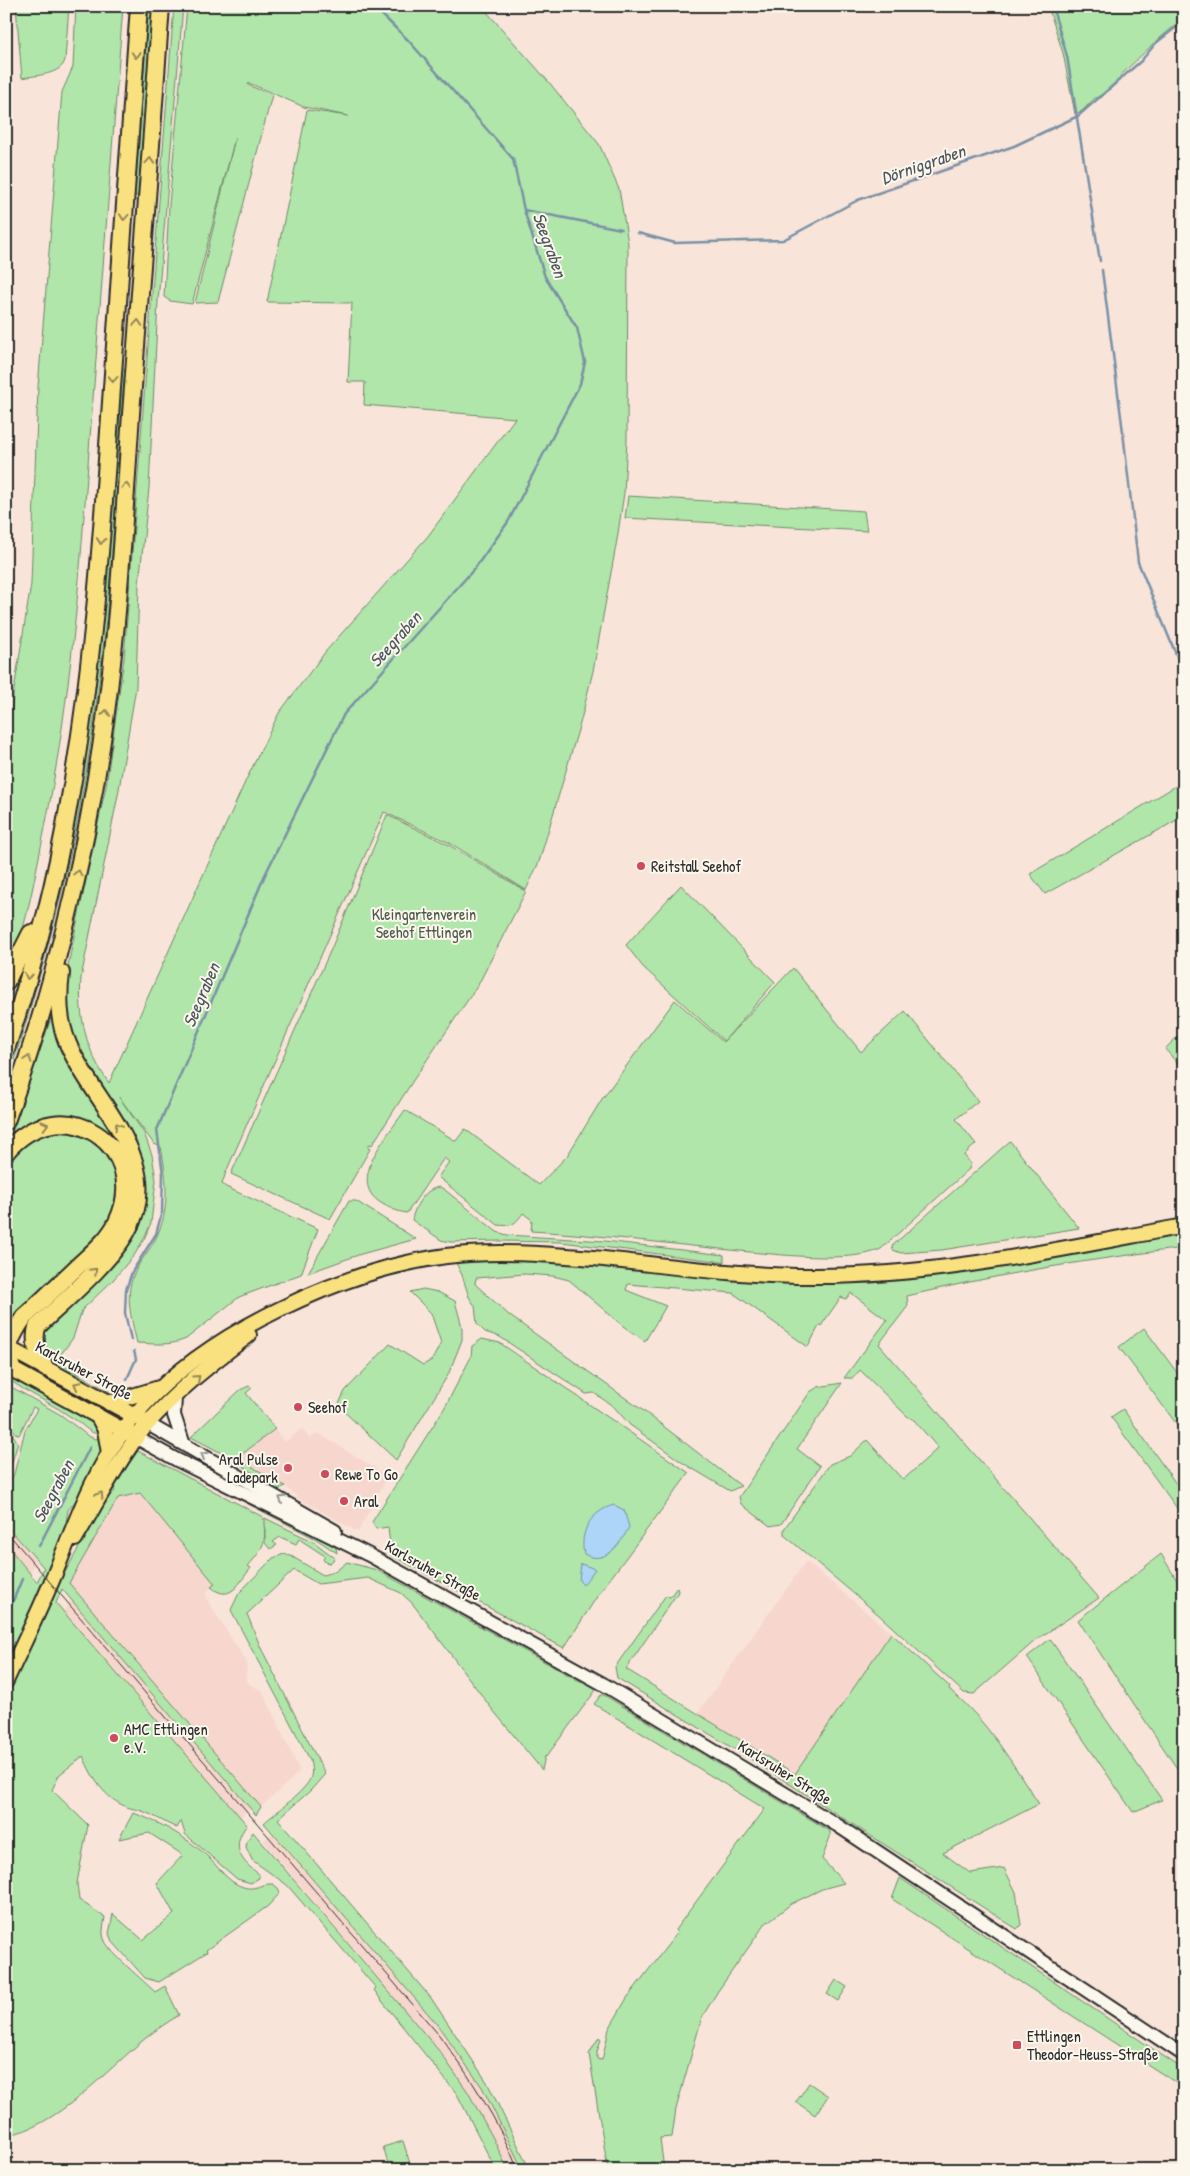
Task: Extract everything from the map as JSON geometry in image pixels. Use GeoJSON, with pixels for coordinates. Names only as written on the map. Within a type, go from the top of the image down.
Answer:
{"type":"FeatureCollection","features":[{"type":"Feature","properties":{"kind":"highway"},"geometry":{"type":"LineString","coordinates":[[6,1049],[21,1004],[49,895],[69,802],[94,622],[139,6]]}},
{"type":"Feature","properties":{"kind":"highway"},"geometry":{"type":"LineString","coordinates":[[6,1122],[41,1017],[68,921],[91,808],[105,718],[124,521],[161,6]]}},
{"type":"Feature","properties":{"kind":"highway"},"geometry":{"type":"LineString","coordinates":[[6,982],[49,895]]}},
{"type":"Feature","properties":{"kind":"highway"},"geometry":{"type":"LineString","coordinates":[[9,1356],[15,1331],[31,1322],[113,1252],[127,1232],[137,1200],[136,1168],[130,1149],[118,1125],[73,1054],[61,1023],[59,996],[68,921]]}},
{"type":"Feature","properties":{"kind":"highway"},"geometry":{"type":"LineString","coordinates":[[6,1152],[17,1139],[36,1127],[50,1123],[74,1124],[95,1133],[111,1147],[120,1162],[124,1184],[122,1210],[110,1233],[31,1322],[6,1327]]}},
{"type":"Feature","properties":{"kind":"highway"},"geometry":{"type":"LineString","coordinates":[[31,1322],[36,1348],[45,1368]]}},
{"type":"Feature","properties":{"kind":"main road"},"geometry":{"type":"LineString","coordinates":[[6,1681],[57,1567],[85,1496],[109,1453],[135,1416],[164,1386],[202,1356],[261,1318],[334,1284],[390,1266],[466,1254],[515,1253],[560,1255],[737,1273],[809,1276],[883,1274],[962,1266],[1184,1226]]}},
{"type":"Feature","properties":{"kind":"main road"},"geometry":{"type":"LineString","coordinates":[[57,1567],[137,1438],[148,1424],[236,1345],[289,1305]]}},
{"type":"Feature","properties":{"kind":"main road","name":"Karlsruher Straße"},"geometry":{"type":"LineString","coordinates":[[9,1356],[45,1368],[183,1442],[340,1534],[351,1546]]}},
{"type":"Feature","properties":{"kind":"main road","name":"Karlsruher Straße"},"geometry":{"type":"LineString","coordinates":[[9,1356],[96,1414],[137,1438],[185,1464],[351,1546],[603,1684],[729,1758],[837,1824],[1184,2055]]}},
{"type":"Feature","properties":{"kind":"main road"},"geometry":{"type":"LineString","coordinates":[[109,1403],[164,1386]]}},
{"type":"Feature","properties":{"kind":"main road"},"geometry":{"type":"LineString","coordinates":[[175,1398],[174,1415],[183,1442]]}},
{"type":"Feature","properties":{"kind":"main road"},"geometry":{"type":"LineString","coordinates":[[96,1414],[105,1430],[109,1453]]}},
{"type":"Feature","properties":{"kind":"shaded area"},"geometry":{"type":"Polygon","coordinates":[[[275,1429],[285,1442],[302,1429],[310,1439],[318,1433],[388,1476],[358,1532],[298,1498],[285,1486],[237,1458],[275,1429]]]}},
{"type":"Feature","properties":{"kind":"shaded area"},"geometry":{"type":"Polygon","coordinates":[[[140,1493],[216,1584],[207,1591],[206,1598],[247,1663],[246,1679],[250,1685],[262,1690],[299,1769],[298,1773],[261,1807],[69,1583],[118,1498],[140,1493]]]}},
{"type":"Feature","properties":{"kind":"shaded area"},"geometry":{"type":"Polygon","coordinates":[[[6,1525],[38,1561],[30,1572],[6,1544],[6,1525]]]}},
{"type":"Feature","properties":{"kind":"shaded area"},"geometry":{"type":"Polygon","coordinates":[[[806,1561],[891,1633],[796,1775],[697,1714],[806,1561]]]}},
{"type":"Feature","properties":{"kind":"shaded area"},"geometry":{"type":"Polygon","coordinates":[[[71,1599],[251,1808],[240,1817],[64,1612],[71,1599]]]}},
{"type":"Feature","properties":{"kind":"shaded area"},"geometry":{"type":"Polygon","coordinates":[[[272,1833],[436,2023],[482,2087],[523,2170],[508,2170],[468,2092],[440,2052],[263,1841],[272,1833]]]}},
{"type":"Feature","properties":{"kind":"green space"},"geometry":{"type":"Polygon","coordinates":[[[16,6],[69,6],[65,60],[59,69],[48,74],[22,78],[16,6]]]}},
{"type":"Feature","properties":{"kind":"green space"},"geometry":{"type":"Polygon","coordinates":[[[76,6],[123,6],[81,558],[68,683],[49,806],[31,896],[13,960],[6,975],[6,740],[31,584],[38,387],[62,92],[73,67],[76,6]]]}},
{"type":"Feature","properties":{"kind":"green space"},"geometry":{"type":"Polygon","coordinates":[[[149,6],[153,6],[138,196],[135,196],[149,6]]]}},
{"type":"Feature","properties":{"kind":"green space"},"geometry":{"type":"Polygon","coordinates":[[[174,6],[183,6],[158,301],[149,488],[139,584],[136,687],[118,795],[81,978],[80,992],[82,1020],[89,1046],[94,1059],[109,1083],[246,780],[279,713],[326,651],[428,536],[515,418],[364,405],[365,382],[348,382],[352,303],[267,302],[307,110],[348,116],[304,107],[249,83],[248,85],[272,95],[218,302],[195,303],[235,138],[192,304],[170,301],[164,297],[169,205],[187,6],[480,6],[486,11],[548,81],[599,144],[619,189],[628,243],[627,440],[624,493],[593,671],[581,720],[539,862],[526,890],[450,843],[384,812],[226,1172],[222,1184],[226,1187],[318,1229],[301,1274],[239,1297],[186,1339],[168,1344],[137,1343],[132,1324],[130,1286],[137,1268],[159,1231],[165,1211],[165,1178],[161,1147],[154,1144],[119,1097],[144,1133],[152,1155],[156,1180],[151,1223],[135,1254],[113,1280],[82,1310],[73,1338],[56,1361],[115,1395],[47,1360],[40,1335],[140,1214],[102,1091],[67,1027],[64,984],[106,786],[124,658],[174,6]]]}},
{"type":"Feature","properties":{"kind":"green space"},"geometry":{"type":"Polygon","coordinates":[[[1048,6],[1184,6],[1184,19],[1143,53],[1120,76],[1122,78],[1101,98],[1095,98],[1082,111],[1075,114],[1063,53],[1048,6]]]}},
{"type":"Feature","properties":{"kind":"green space"},"geometry":{"type":"Polygon","coordinates":[[[122,369],[125,369],[108,602],[98,695],[84,785],[76,828],[45,958],[6,1085],[6,1077],[35,981],[60,884],[81,785],[89,736],[104,607],[122,369]]]}},
{"type":"Feature","properties":{"kind":"green space"},"geometry":{"type":"Polygon","coordinates":[[[628,496],[864,511],[867,531],[625,518],[628,496]]]}},
{"type":"Feature","properties":{"kind":"green space"},"geometry":{"type":"Polygon","coordinates":[[[1184,781],[1184,816],[1045,894],[1030,874],[1184,781]]]}},
{"type":"Feature","properties":{"kind":"green space","name":"Kleingartenverein Seehof Ettlingen"},"geometry":{"type":"Polygon","coordinates":[[[387,815],[449,845],[526,891],[478,985],[372,1145],[369,1144],[368,1148],[370,1149],[330,1219],[231,1174],[332,947],[387,815]]]}},
{"type":"Feature","properties":{"kind":"green space"},"geometry":{"type":"Polygon","coordinates":[[[681,885],[775,982],[724,1041],[643,967],[626,945],[681,885]]]}},
{"type":"Feature","properties":{"kind":"green space"},"geometry":{"type":"Polygon","coordinates":[[[793,968],[861,1052],[905,1011],[978,1101],[956,1119],[976,1144],[964,1155],[971,1164],[969,1169],[881,1249],[853,1256],[817,1257],[531,1231],[532,1220],[523,1213],[513,1224],[507,1226],[498,1225],[438,1177],[449,1162],[444,1158],[407,1213],[387,1207],[371,1194],[367,1183],[373,1157],[405,1110],[456,1141],[465,1129],[539,1185],[567,1156],[602,1099],[675,1000],[723,1042],[793,968]]]}},
{"type":"Feature","properties":{"kind":"green space"},"geometry":{"type":"Polygon","coordinates":[[[54,1009],[72,1059],[119,1136],[128,1159],[133,1197],[129,1214],[122,1230],[111,1246],[26,1332],[24,1329],[112,1243],[121,1228],[129,1196],[129,1180],[125,1164],[118,1150],[107,1137],[93,1127],[71,1119],[50,1119],[38,1122],[11,1136],[54,1009]]]}},
{"type":"Feature","properties":{"kind":"green space"},"geometry":{"type":"Polygon","coordinates":[[[1184,1030],[1184,1071],[1165,1049],[1184,1030]]]}},
{"type":"Feature","properties":{"kind":"green space"},"geometry":{"type":"Polygon","coordinates":[[[72,1129],[105,1148],[119,1178],[115,1211],[99,1236],[6,1324],[6,1162],[11,1154],[41,1131],[72,1129]]]}},
{"type":"Feature","properties":{"kind":"green space"},"geometry":{"type":"Polygon","coordinates":[[[1010,1141],[1079,1228],[942,1250],[901,1253],[893,1250],[892,1246],[1010,1141]]]}},
{"type":"Feature","properties":{"kind":"green space"},"geometry":{"type":"Polygon","coordinates":[[[440,1187],[497,1232],[507,1235],[605,1241],[724,1255],[724,1262],[561,1242],[450,1242],[441,1240],[412,1220],[415,1210],[425,1194],[440,1187]]]}},
{"type":"Feature","properties":{"kind":"green space"},"geometry":{"type":"Polygon","coordinates":[[[349,1201],[356,1201],[416,1239],[361,1254],[308,1273],[349,1201]]]}},
{"type":"Feature","properties":{"kind":"green space"},"geometry":{"type":"Polygon","coordinates":[[[1184,1233],[1184,1248],[1045,1268],[907,1296],[908,1306],[879,1344],[1099,1598],[1036,1640],[974,1694],[964,1693],[879,1615],[784,1535],[784,1529],[830,1464],[850,1456],[867,1440],[903,1480],[938,1448],[914,1420],[907,1416],[860,1370],[853,1378],[844,1378],[887,1320],[851,1293],[846,1299],[841,1297],[821,1326],[819,1326],[808,1347],[733,1293],[628,1284],[626,1290],[666,1306],[645,1341],[623,1326],[569,1280],[553,1276],[525,1274],[476,1278],[475,1284],[510,1316],[645,1412],[741,1486],[730,1491],[683,1463],[630,1425],[614,1407],[594,1393],[586,1394],[500,1337],[485,1332],[477,1324],[475,1306],[469,1297],[456,1263],[495,1261],[572,1264],[764,1281],[870,1280],[976,1269],[1184,1233]]]}},
{"type":"Feature","properties":{"kind":"green space"},"geometry":{"type":"Polygon","coordinates":[[[423,1289],[438,1292],[455,1301],[462,1327],[462,1340],[448,1375],[396,1460],[338,1406],[345,1391],[390,1344],[423,1365],[432,1360],[441,1343],[431,1313],[410,1292],[423,1289]]]}},
{"type":"Feature","properties":{"kind":"green space"},"geometry":{"type":"Polygon","coordinates":[[[1144,1328],[1184,1382],[1184,1434],[1119,1347],[1144,1328]]]}},
{"type":"Feature","properties":{"kind":"green space"},"geometry":{"type":"Polygon","coordinates":[[[482,1339],[500,1343],[689,1473],[598,1595],[564,1648],[391,1555],[388,1527],[376,1529],[372,1522],[445,1407],[471,1357],[472,1346],[482,1339]]]}},
{"type":"Feature","properties":{"kind":"green space"},"geometry":{"type":"Polygon","coordinates":[[[6,1375],[92,1423],[100,1434],[90,1431],[69,1415],[6,1378],[6,1375]]]}},
{"type":"Feature","properties":{"kind":"green space"},"geometry":{"type":"Polygon","coordinates":[[[842,1383],[797,1449],[820,1466],[781,1524],[770,1526],[741,1504],[739,1497],[810,1392],[818,1387],[842,1383]]]}},
{"type":"Feature","properties":{"kind":"green space"},"geometry":{"type":"Polygon","coordinates":[[[6,1384],[61,1415],[88,1436],[95,1439],[104,1438],[103,1453],[79,1497],[68,1510],[64,1534],[6,1664],[6,1544],[37,1582],[44,1568],[6,1525],[6,1489],[14,1474],[25,1430],[37,1409],[33,1407],[19,1435],[17,1435],[9,1418],[6,1384]]]}},
{"type":"Feature","properties":{"kind":"green space"},"geometry":{"type":"Polygon","coordinates":[[[249,1386],[252,1388],[246,1393],[275,1429],[237,1458],[285,1486],[277,1491],[235,1460],[191,1437],[240,1390],[249,1386]]]}},
{"type":"Feature","properties":{"kind":"green space"},"geometry":{"type":"Polygon","coordinates":[[[1123,1409],[1184,1495],[1184,1518],[1111,1417],[1123,1409]]]}},
{"type":"Feature","properties":{"kind":"green space"},"geometry":{"type":"Polygon","coordinates":[[[6,1412],[10,1430],[18,1443],[6,1481],[6,1412]]]}},
{"type":"Feature","properties":{"kind":"green space"},"geometry":{"type":"Polygon","coordinates":[[[144,1450],[150,1450],[324,1539],[336,1548],[337,1553],[316,1539],[144,1450]]]}},
{"type":"Feature","properties":{"kind":"green space"},"geometry":{"type":"Polygon","coordinates":[[[138,1451],[263,1517],[265,1533],[261,1549],[248,1566],[251,1568],[234,1589],[224,1593],[218,1592],[211,1587],[215,1584],[140,1493],[118,1498],[69,1583],[261,1807],[256,1815],[62,1589],[56,1603],[247,1825],[238,1846],[242,1858],[259,1874],[259,1878],[251,1883],[237,1879],[185,1834],[181,1821],[177,1828],[140,1810],[119,1803],[100,1787],[83,1756],[59,1775],[52,1790],[88,1825],[77,1883],[79,1900],[105,1917],[104,1938],[108,1946],[128,1967],[155,1992],[165,1986],[179,2015],[147,2037],[62,2110],[24,2131],[6,2135],[6,1695],[49,1601],[106,1499],[115,1491],[113,1486],[138,1451]]]}},
{"type":"Feature","properties":{"kind":"green space"},"geometry":{"type":"Polygon","coordinates":[[[265,1518],[314,1542],[335,1558],[330,1563],[325,1562],[323,1559],[325,1556],[299,1539],[296,1544],[280,1537],[273,1542],[277,1545],[270,1549],[265,1543],[265,1518]]]}},
{"type":"Feature","properties":{"kind":"green space"},"geometry":{"type":"Polygon","coordinates":[[[284,1554],[291,1556],[323,1575],[336,1571],[347,1562],[377,1570],[596,1690],[545,1756],[542,1770],[492,1709],[412,1603],[401,1593],[368,1578],[318,1584],[294,1570],[247,1614],[260,1646],[325,1774],[311,1790],[278,1819],[431,1998],[487,2082],[530,2170],[523,2170],[482,2087],[436,2023],[264,1823],[296,1796],[307,1784],[312,1772],[310,1760],[231,1610],[239,1593],[273,1558],[284,1554]]]}},
{"type":"Feature","properties":{"kind":"green space"},"geometry":{"type":"Polygon","coordinates":[[[1161,1554],[1184,1592],[1184,1779],[1078,1620],[1161,1554]]]}},
{"type":"Feature","properties":{"kind":"green space"},"geometry":{"type":"Polygon","coordinates":[[[677,1587],[678,1592],[626,1669],[795,1774],[891,1633],[950,1687],[949,1689],[963,1701],[987,1728],[1039,1804],[943,1853],[970,1873],[1004,1868],[1016,1892],[1021,1925],[1017,1929],[736,1750],[617,1678],[615,1667],[666,1595],[670,1597],[677,1587]]]}},
{"type":"Feature","properties":{"kind":"green space"},"geometry":{"type":"Polygon","coordinates":[[[1050,1639],[1162,1800],[1133,1812],[1027,1657],[1050,1639]]]}},
{"type":"Feature","properties":{"kind":"green space"},"geometry":{"type":"Polygon","coordinates":[[[601,1695],[604,1695],[830,1831],[830,1837],[822,1859],[844,1883],[822,1889],[791,1904],[765,1924],[718,1991],[702,2017],[676,2109],[672,2137],[660,2138],[664,2170],[608,2170],[589,2054],[599,2037],[601,2039],[597,2059],[602,2060],[609,2029],[627,1998],[677,1933],[675,1930],[765,1809],[594,1704],[601,1695]]]}},
{"type":"Feature","properties":{"kind":"green space"},"geometry":{"type":"Polygon","coordinates":[[[133,1813],[162,1825],[190,1842],[237,1885],[251,1888],[273,1884],[280,1893],[268,1906],[206,1950],[207,1952],[159,1982],[145,1978],[112,1941],[109,1934],[113,1914],[143,1940],[174,1914],[157,1883],[183,1855],[149,1833],[119,1839],[133,1813]]]}},
{"type":"Feature","properties":{"kind":"green space"},"geometry":{"type":"Polygon","coordinates":[[[253,1832],[440,2052],[468,2092],[508,2170],[496,2170],[457,2094],[382,2001],[374,1990],[376,1988],[287,1885],[252,1860],[246,1847],[247,1841],[253,1832]]]}},
{"type":"Feature","properties":{"kind":"green space"},"geometry":{"type":"Polygon","coordinates":[[[900,1878],[1184,2070],[1184,2088],[892,1899],[900,1878]]]}},
{"type":"Feature","properties":{"kind":"green space"},"geometry":{"type":"Polygon","coordinates":[[[836,1980],[847,1987],[838,2001],[827,1994],[836,1980]]]}},
{"type":"Feature","properties":{"kind":"green space"},"geometry":{"type":"Polygon","coordinates":[[[809,2083],[828,2096],[815,2115],[796,2102],[809,2083]]]}},
{"type":"Feature","properties":{"kind":"green space"},"geometry":{"type":"Polygon","coordinates":[[[403,2141],[412,2170],[390,2170],[383,2147],[403,2141]]]}},
{"type":"Feature","properties":{"kind":"water"},"geometry":{"type":"Polygon","coordinates":[[[614,1505],[624,1510],[629,1527],[625,1534],[616,1547],[605,1555],[592,1557],[584,1554],[583,1538],[588,1524],[599,1512],[614,1505]]]}},
{"type":"Feature","properties":{"kind":"water"},"geometry":{"type":"Polygon","coordinates":[[[581,1564],[595,1569],[583,1585],[579,1580],[581,1564]]]}},
{"type":"Feature","properties":{"kind":"waterway","name":"Seegraben"},"geometry":{"type":"LineString","coordinates":[[131,1340],[125,1313],[126,1290],[132,1272],[156,1234],[162,1212],[163,1174],[157,1130],[264,877],[344,714],[475,568],[508,522],[580,384],[585,362],[577,328],[545,277],[524,210],[513,159],[408,40],[373,6]]}},
{"type":"Feature","properties":{"kind":"waterway"},"geometry":{"type":"LineString","coordinates":[[1052,6],[1067,56],[1100,261]]}},
{"type":"Feature","properties":{"kind":"waterway","name":"Dörniggraben"},"geometry":{"type":"LineString","coordinates":[[638,233],[675,243],[783,240],[858,200],[1014,146],[1078,116],[1141,61],[1156,43],[1184,21]]}},
{"type":"Feature","properties":{"kind":"waterway","name":"Dörniggraben"},"geometry":{"type":"LineString","coordinates":[[524,210],[621,229]]}},
{"type":"Feature","properties":{"kind":"waterway"},"geometry":{"type":"LineString","coordinates":[[1102,270],[1138,562],[1184,674]]}},
{"type":"Feature","properties":{"kind":"waterway","name":"Seegraben"},"geometry":{"type":"LineString","coordinates":[[127,1379],[136,1359],[134,1351]]}},
{"type":"Feature","properties":{"kind":"waterway","name":"Seegraben"},"geometry":{"type":"LineString","coordinates":[[39,1546],[90,1447]]}},
{"type":"Feature","properties":{"kind":"waterway","name":"Seegraben"},"geometry":{"type":"LineString","coordinates":[[6,1618],[22,1579]]}},
{"type":"Feature","properties":{"kind":"tram line"},"geometry":{"type":"LineString","coordinates":[[6,1531],[439,2035],[462,2066],[493,2117],[518,2170]]}},
{"type":"Feature","properties":{"kind":"place","name":"Reitstall Seehof"},"geometry":{"type":"Point","coordinates":[641,866]}},
{"type":"Feature","properties":{"kind":"place","name":"Seehof"},"geometry":{"type":"Point","coordinates":[298,1407]}},
{"type":"Feature","properties":{"kind":"place","name":"Aral Pulse Ladepark"},"geometry":{"type":"Point","coordinates":[288,1468]}},
{"type":"Feature","properties":{"kind":"place","name":"Rewe To Go"},"geometry":{"type":"Point","coordinates":[325,1474]}},
{"type":"Feature","properties":{"kind":"place","name":"Aral"},"geometry":{"type":"Point","coordinates":[344,1501]}},
{"type":"Feature","properties":{"kind":"place","name":"AMC Ettlingen e.V."},"geometry":{"type":"Point","coordinates":[114,1738]}},
{"type":"Feature","properties":{"kind":"place","name":"Ettlingen Theodor-Heuss-Straße"},"geometry":{"type":"Point","coordinates":[1017,2045]}}]}
